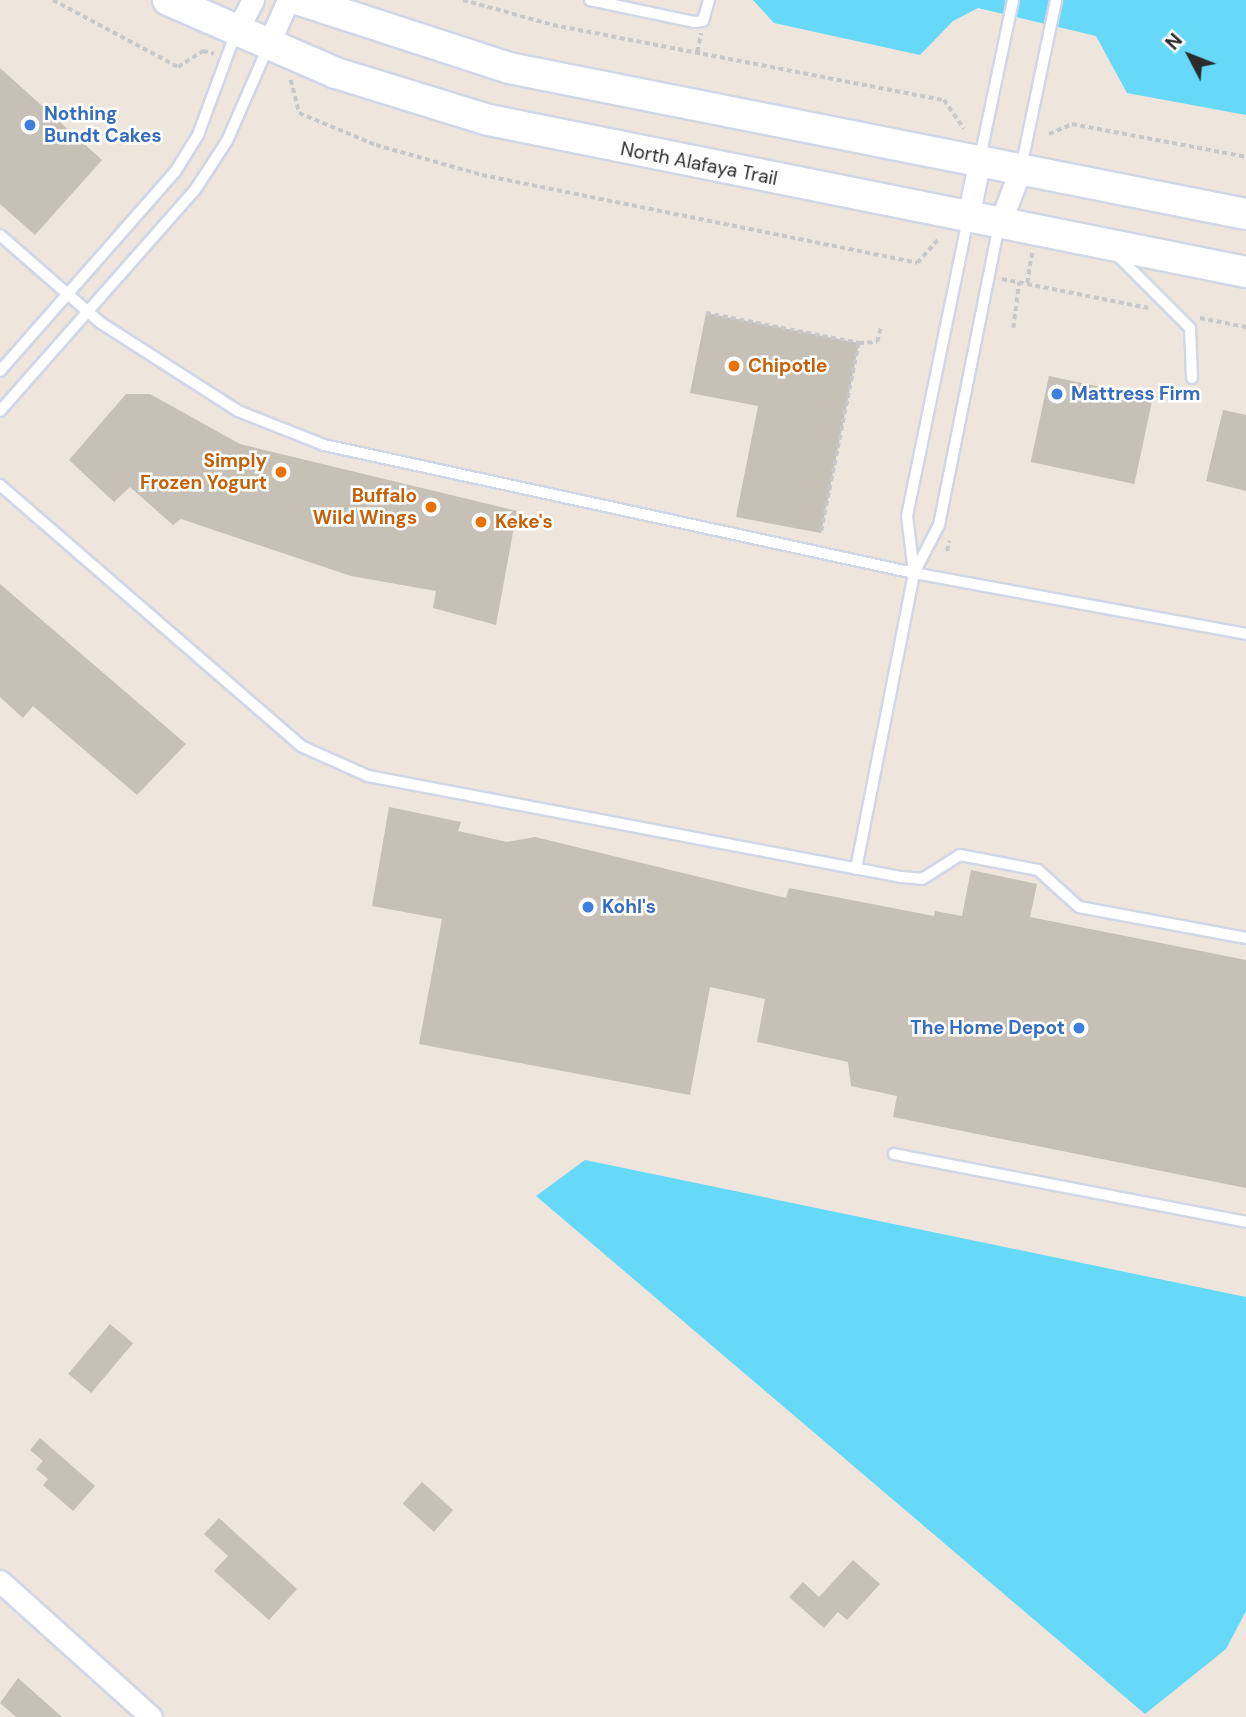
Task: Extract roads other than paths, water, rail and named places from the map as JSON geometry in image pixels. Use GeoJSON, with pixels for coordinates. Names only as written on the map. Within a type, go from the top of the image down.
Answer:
{"type":"FeatureCollection","features":[{"type":"Feature","properties":{"kind":"main road","name":"North Alafaya Trail"},"geometry":{"type":"LineString","coordinates":[[167,0],[232,44],[264,56],[489,120],[1246,272]]}},
{"type":"Feature","properties":{"kind":"main road"},"geometry":{"type":"LineString","coordinates":[[300,0],[509,68],[979,164],[1246,214]]}},
{"type":"Feature","properties":{"kind":"street"},"geometry":{"type":"LineString","coordinates":[[232,44],[253,0]]}},
{"type":"Feature","properties":{"kind":"street"},"geometry":{"type":"LineString","coordinates":[[264,56],[288,0]]}},
{"type":"Feature","properties":{"kind":"street"},"geometry":{"type":"LineString","coordinates":[[968,217],[979,164]]}},
{"type":"Feature","properties":{"kind":"street"},"geometry":{"type":"LineString","coordinates":[[1000,223],[1020,171]]}},
{"type":"Feature","properties":{"kind":"street"},"geometry":{"type":"LineString","coordinates":[[0,1581],[151,1717]]}},
{"type":"Feature","properties":{"kind":"lane"},"geometry":{"type":"LineString","coordinates":[[590,0],[694,22],[703,21],[709,0]]}},
{"type":"Feature","properties":{"kind":"lane"},"geometry":{"type":"LineString","coordinates":[[979,164],[1013,0]]}},
{"type":"Feature","properties":{"kind":"lane"},"geometry":{"type":"LineString","coordinates":[[1020,171],[1056,0]]}},
{"type":"Feature","properties":{"kind":"lane"},"geometry":{"type":"LineString","coordinates":[[0,371],[175,172],[198,135],[232,44]]}},
{"type":"Feature","properties":{"kind":"lane"},"geometry":{"type":"LineString","coordinates":[[0,411],[195,190],[227,141],[264,56]]}},
{"type":"Feature","properties":{"kind":"lane"},"geometry":{"type":"LineString","coordinates":[[914,573],[907,516],[968,217]]}},
{"type":"Feature","properties":{"kind":"lane"},"geometry":{"type":"LineString","coordinates":[[856,869],[914,573],[939,525],[1000,223]]}},
{"type":"Feature","properties":{"kind":"lane"},"geometry":{"type":"LineString","coordinates":[[0,235],[88,311],[238,411],[324,445],[914,573],[1246,634]]}},
{"type":"Feature","properties":{"kind":"lane"},"geometry":{"type":"LineString","coordinates":[[1106,245],[1191,328],[1192,378]]}},
{"type":"Feature","properties":{"kind":"lane"},"geometry":{"type":"LineString","coordinates":[[0,485],[300,746],[368,776],[856,869],[922,879],[960,855],[1038,870],[1079,907],[1246,938]]}},
{"type":"Feature","properties":{"kind":"lane"},"geometry":{"type":"LineString","coordinates":[[894,1154],[1246,1222]]}},
{"type":"Feature","properties":{"kind":"water"},"geometry":{"type":"Polygon","coordinates":[[[753,0],[1246,0],[1246,115],[1127,93],[1096,36],[978,8],[953,21],[920,55],[774,23],[753,0]]]}},
{"type":"Feature","properties":{"kind":"water"},"geometry":{"type":"Polygon","coordinates":[[[585,1160],[1246,1297],[1246,1611],[1226,1649],[1145,1714],[536,1196],[585,1160]]]}},
{"type":"Feature","properties":{"kind":"place","name":"Nothing Bundt Cakes"},"geometry":{"type":"Point","coordinates":[30,125]}},
{"type":"Feature","properties":{"kind":"place","name":"Chipotle"},"geometry":{"type":"Point","coordinates":[734,366]}},
{"type":"Feature","properties":{"kind":"place","name":"Mattress Firm"},"geometry":{"type":"Point","coordinates":[1057,394]}},
{"type":"Feature","properties":{"kind":"place","name":"Simply Frozen Yogurt"},"geometry":{"type":"Point","coordinates":[281,472]}},
{"type":"Feature","properties":{"kind":"place","name":"Buffalo Wild Wings"},"geometry":{"type":"Point","coordinates":[431,507]}},
{"type":"Feature","properties":{"kind":"place","name":"Keke's"},"geometry":{"type":"Point","coordinates":[481,522]}},
{"type":"Feature","properties":{"kind":"place","name":"Kohl's"},"geometry":{"type":"Point","coordinates":[588,907]}},
{"type":"Feature","properties":{"kind":"place","name":"The Home Depot"},"geometry":{"type":"Point","coordinates":[1079,1028]}}]}
